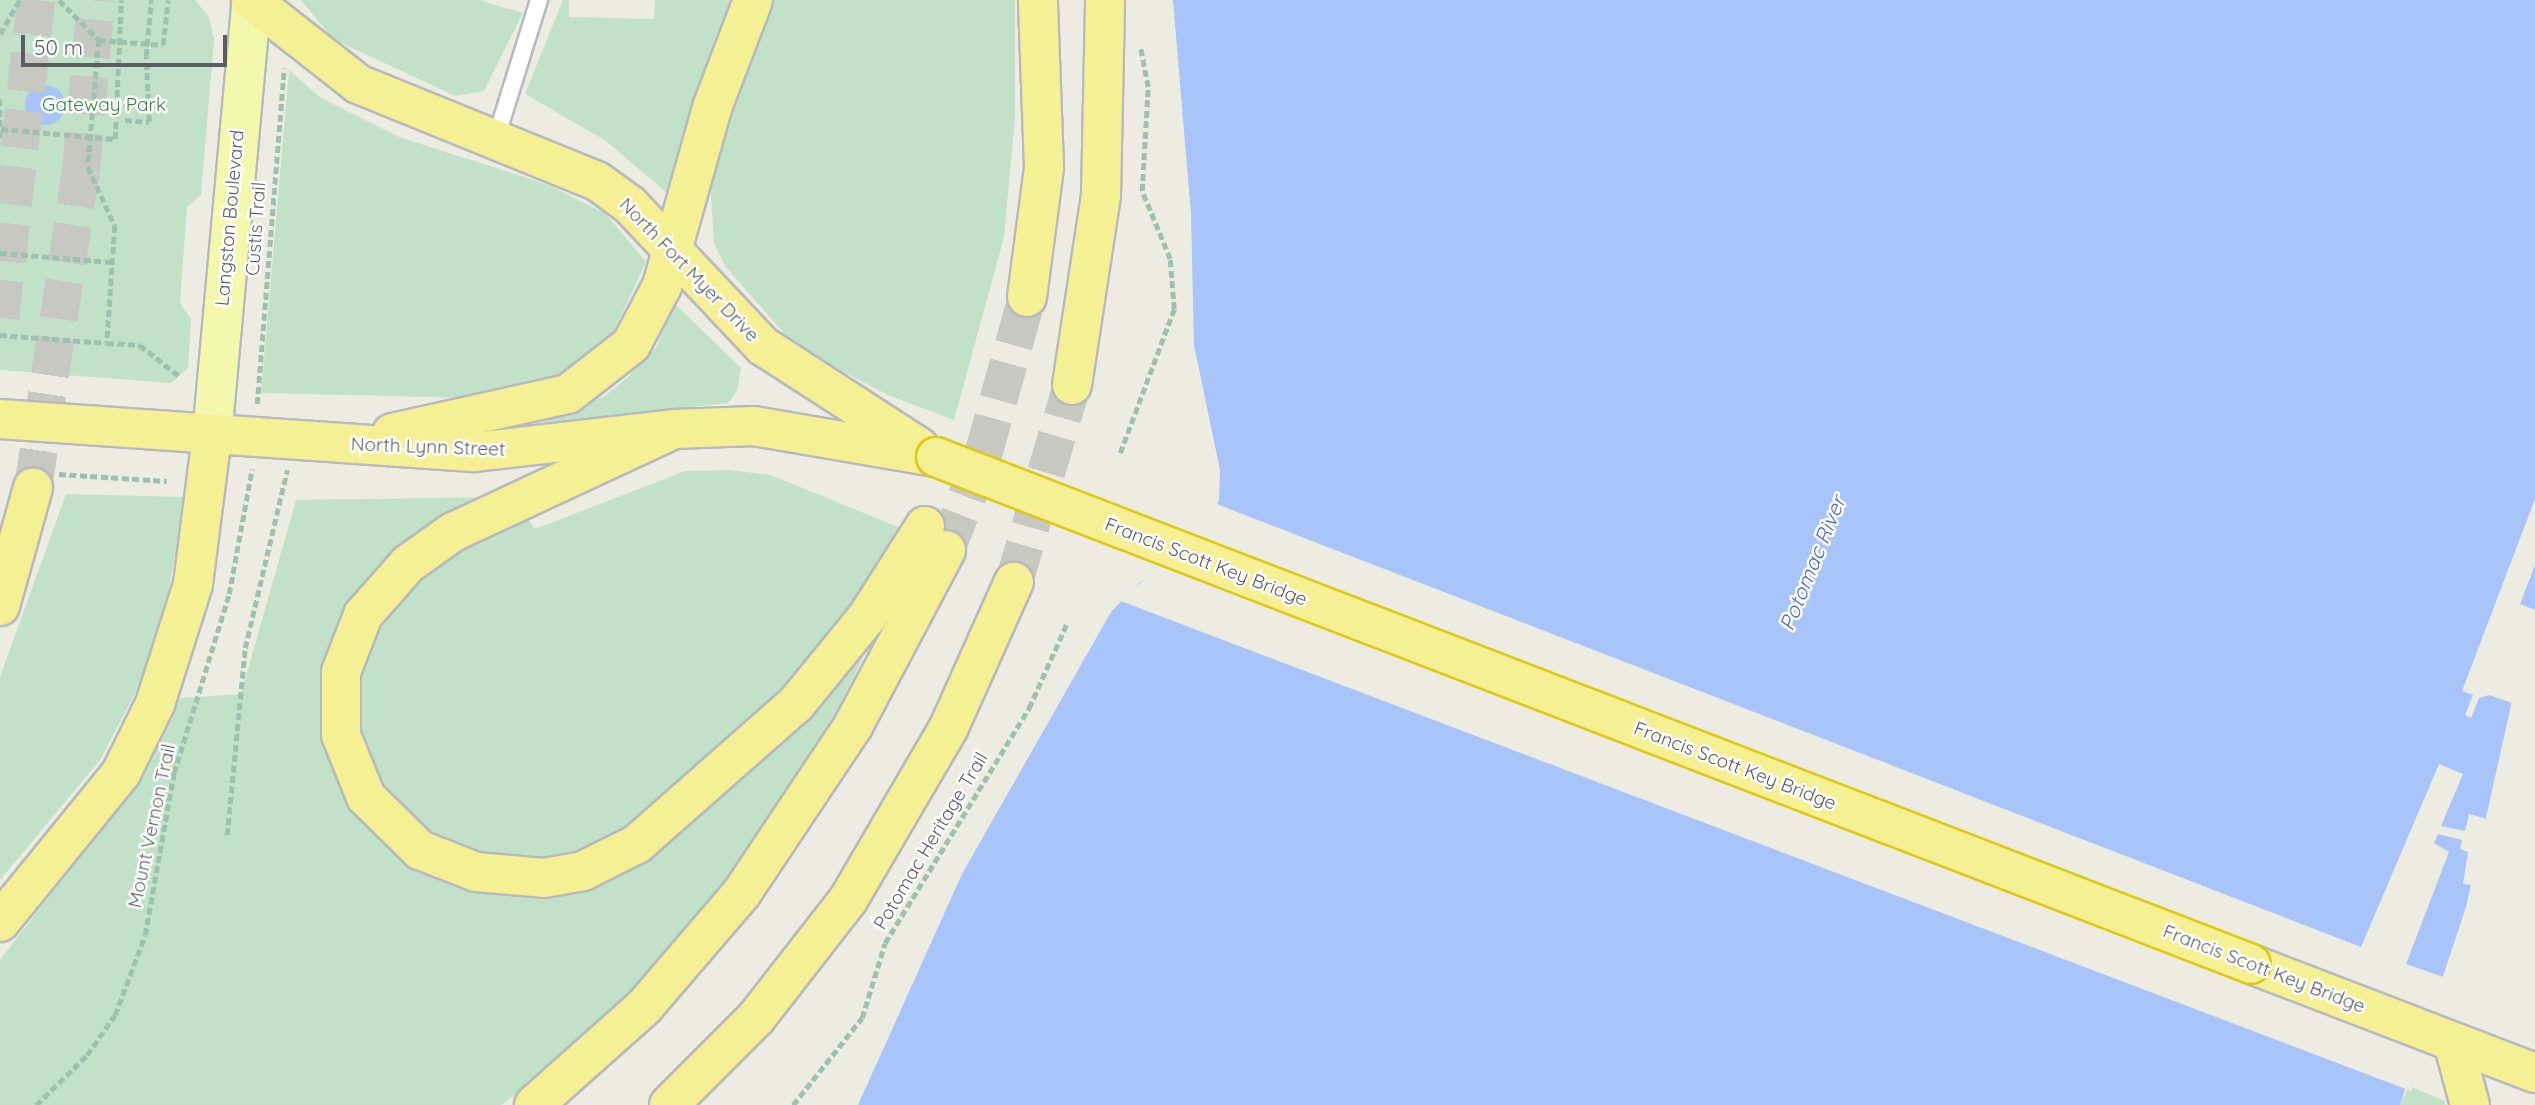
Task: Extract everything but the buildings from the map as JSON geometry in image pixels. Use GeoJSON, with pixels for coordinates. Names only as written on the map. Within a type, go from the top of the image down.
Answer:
{"type":"FeatureCollection","features":[{"type":"Feature","properties":{"kind":"highway","name":"North Fort Myer Drive"},"geometry":{"type":"LineString","coordinates":[[251,0],[358,83],[597,181],[673,250],[763,346],[936,457]]}},
{"type":"Feature","properties":{"kind":"highway"},"geometry":{"type":"LineString","coordinates":[[343,444],[537,404],[592,381],[648,319],[673,250],[713,105],[752,0]]}},
{"type":"Feature","properties":{"kind":"highway"},"geometry":{"type":"LineString","coordinates":[[1027,297],[1044,167],[1038,0]]}},
{"type":"Feature","properties":{"kind":"highway"},"geometry":{"type":"LineString","coordinates":[[1072,386],[1101,195],[1105,0]]}},
{"type":"Feature","properties":{"kind":"highway","name":"North Lynn Street"},"geometry":{"type":"LineString","coordinates":[[0,419],[212,436],[475,452],[674,429],[791,430],[936,457]]}},
{"type":"Feature","properties":{"kind":"highway"},"geometry":{"type":"LineString","coordinates":[[534,1105],[644,1007],[741,894],[840,748],[935,538],[796,704],[637,844],[583,871],[544,878],[476,872],[420,850],[378,814],[343,746],[341,673],[363,615],[408,564],[453,532],[674,429]]}},
{"type":"Feature","properties":{"kind":"highway"},"geometry":{"type":"LineString","coordinates":[[0,922],[121,773],[155,704],[193,584],[212,436]]}},
{"type":"Feature","properties":{"kind":"highway","name":"Francis Scott Key Bridge"},"geometry":{"type":"LineString","coordinates":[[936,457],[2535,1073]]}},
{"type":"Feature","properties":{"kind":"highway"},"geometry":{"type":"LineString","coordinates":[[0,606],[45,481]]}},
{"type":"Feature","properties":{"kind":"highway"},"geometry":{"type":"LineString","coordinates":[[669,1105],[756,1018],[848,900],[949,727],[1014,582]]}},
{"type":"Feature","properties":{"kind":"highway"},"geometry":{"type":"LineString","coordinates":[[2453,1042],[2470,1105]]}},
{"type":"Feature","properties":{"kind":"main road","name":"Langston Boulevard"},"geometry":{"type":"LineString","coordinates":[[212,436],[251,0]]}},
{"type":"Feature","properties":{"kind":"lane"},"geometry":{"type":"LineString","coordinates":[[496,138],[539,0]]}},
{"type":"Feature","properties":{"kind":"path"},"geometry":{"type":"LineString","coordinates":[[0,34],[20,0]]}},
{"type":"Feature","properties":{"kind":"path"},"geometry":{"type":"LineString","coordinates":[[59,0],[99,40],[163,45],[168,0]]}},
{"type":"Feature","properties":{"kind":"path"},"geometry":{"type":"LineString","coordinates":[[1,129],[115,139],[121,0]]}},
{"type":"Feature","properties":{"kind":"path"},"geometry":{"type":"LineString","coordinates":[[125,120],[149,122],[146,70],[152,0]]}},
{"type":"Feature","properties":{"kind":"path"},"geometry":{"type":"LineString","coordinates":[[1121,453],[1174,309],[1170,259],[1142,191],[1148,87],[1139,38]]}},
{"type":"Feature","properties":{"kind":"path"},"geometry":{"type":"LineString","coordinates":[[99,40],[88,167],[115,226],[107,343]]}},
{"type":"Feature","properties":{"kind":"path","name":"Custis Trail"},"geometry":{"type":"LineString","coordinates":[[259,378],[282,82]]}},
{"type":"Feature","properties":{"kind":"path"},"geometry":{"type":"LineString","coordinates":[[0,99],[0,137]]}},
{"type":"Feature","properties":{"kind":"path"},"geometry":{"type":"LineString","coordinates":[[0,253],[112,262]]}},
{"type":"Feature","properties":{"kind":"path"},"geometry":{"type":"LineString","coordinates":[[0,335],[140,345],[179,376]]}},
{"type":"Feature","properties":{"kind":"path"},"geometry":{"type":"LineString","coordinates":[[228,835],[245,648],[286,484],[290,441]]}},
{"type":"Feature","properties":{"kind":"path"},"geometry":{"type":"LineString","coordinates":[[45,481],[167,481]]}},
{"type":"Feature","properties":{"kind":"path","name":"Mount Vernon Trail"},"geometry":{"type":"LineString","coordinates":[[36,1105],[87,1055],[115,1015],[145,935],[174,773],[229,594],[250,484]]}},
{"type":"Feature","properties":{"kind":"path","name":"Potomac Heritage Trail"},"geometry":{"type":"LineString","coordinates":[[793,1105],[862,1018],[885,943],[1028,708],[1067,622]]}},
{"type":"Feature","properties":{"kind":"green space","name":"Gateway Park"},"geometry":{"type":"Polygon","coordinates":[[[0,0],[195,0],[209,17],[214,40],[201,195],[187,207],[180,303],[191,319],[188,368],[171,383],[0,370],[0,0]]]}},
{"type":"Feature","properties":{"kind":"green space"},"geometry":{"type":"Polygon","coordinates":[[[301,0],[479,0],[523,13],[484,91],[455,96],[333,39],[301,0]]]}},
{"type":"Feature","properties":{"kind":"green space"},"geometry":{"type":"Polygon","coordinates":[[[563,0],[569,0],[569,17],[654,19],[655,0],[731,0],[667,193],[606,141],[525,94],[563,0]]]}},
{"type":"Feature","properties":{"kind":"green space"},"geometry":{"type":"Polygon","coordinates":[[[770,0],[1015,0],[1015,118],[1004,237],[954,420],[888,395],[796,347],[725,266],[714,243],[710,178],[770,0]]]}},
{"type":"Feature","properties":{"kind":"green space"},"geometry":{"type":"Polygon","coordinates":[[[289,70],[321,98],[399,137],[549,185],[606,214],[646,262],[614,331],[573,374],[476,398],[261,393],[289,70]]]}},
{"type":"Feature","properties":{"kind":"green space"},"geometry":{"type":"Polygon","coordinates":[[[673,302],[741,368],[737,391],[728,403],[538,424],[605,396],[628,377],[657,346],[673,302]]]}},
{"type":"Feature","properties":{"kind":"green space"},"geometry":{"type":"Polygon","coordinates":[[[730,470],[771,475],[908,531],[857,616],[682,794],[568,862],[455,851],[389,806],[357,735],[355,683],[372,632],[398,597],[462,539],[526,516],[535,529],[685,471],[730,470]]]}},
{"type":"Feature","properties":{"kind":"green space"},"geometry":{"type":"Polygon","coordinates":[[[66,494],[186,497],[166,604],[139,686],[100,760],[0,880],[0,677],[66,494]]]}},
{"type":"Feature","properties":{"kind":"green space"},"geometry":{"type":"Polygon","coordinates":[[[498,497],[408,550],[334,740],[439,874],[652,851],[749,773],[863,658],[809,767],[753,855],[649,978],[569,1054],[501,1105],[0,1105],[0,960],[148,768],[180,698],[241,694],[296,500],[498,497]]]}},
{"type":"Feature","properties":{"kind":"green space"},"geometry":{"type":"Polygon","coordinates":[[[2409,1086],[2445,1101],[2446,1105],[2400,1105],[2409,1086]]]}},
{"type":"Feature","properties":{"kind":"water","name":"Potomac River"},"geometry":{"type":"Polygon","coordinates":[[[1173,0],[2535,0],[2535,632],[2518,674],[2466,907],[2400,1105],[858,1105],[962,874],[1111,612],[1139,583],[1175,561],[1207,527],[1219,500],[1220,470],[1194,345],[1191,214],[1173,0]]]}},
{"type":"Feature","properties":{"kind":"water"},"geometry":{"type":"Polygon","coordinates":[[[45,85],[53,86],[59,91],[64,97],[64,113],[59,119],[53,124],[45,125],[37,124],[31,119],[26,113],[25,105],[26,97],[31,91],[37,86],[45,85]]]}},
{"type":"Feature","properties":{"kind":"pier"},"geometry":{"type":"Polygon","coordinates":[[[2535,499],[2535,565],[2520,604],[2535,610],[2535,639],[2515,704],[2489,695],[2479,698],[2471,718],[2465,715],[2473,695],[2462,691],[2535,499]]]}},
{"type":"Feature","properties":{"kind":"pier"},"geometry":{"type":"Polygon","coordinates":[[[1214,503],[2361,947],[2439,764],[2463,774],[2441,826],[2465,831],[2469,814],[2487,819],[2471,885],[2463,884],[2468,852],[2460,849],[2462,840],[2438,834],[2434,843],[2449,852],[2406,964],[2446,978],[2411,1091],[1118,600],[1173,558],[1214,503]]]}},
{"type":"Feature","properties":{"kind":"tunnel"},"geometry":{"type":"LineString","coordinates":[[0,318],[36,0]]}},
{"type":"Feature","properties":{"kind":"tunnel"},"geometry":{"type":"LineString","coordinates":[[33,488],[81,171],[96,0]]}},
{"type":"Feature","properties":{"kind":"tunnel"},"geometry":{"type":"LineString","coordinates":[[946,550],[983,455],[1027,297]]}},
{"type":"Feature","properties":{"kind":"tunnel"},"geometry":{"type":"LineString","coordinates":[[1014,582],[1072,385]]}}]}
